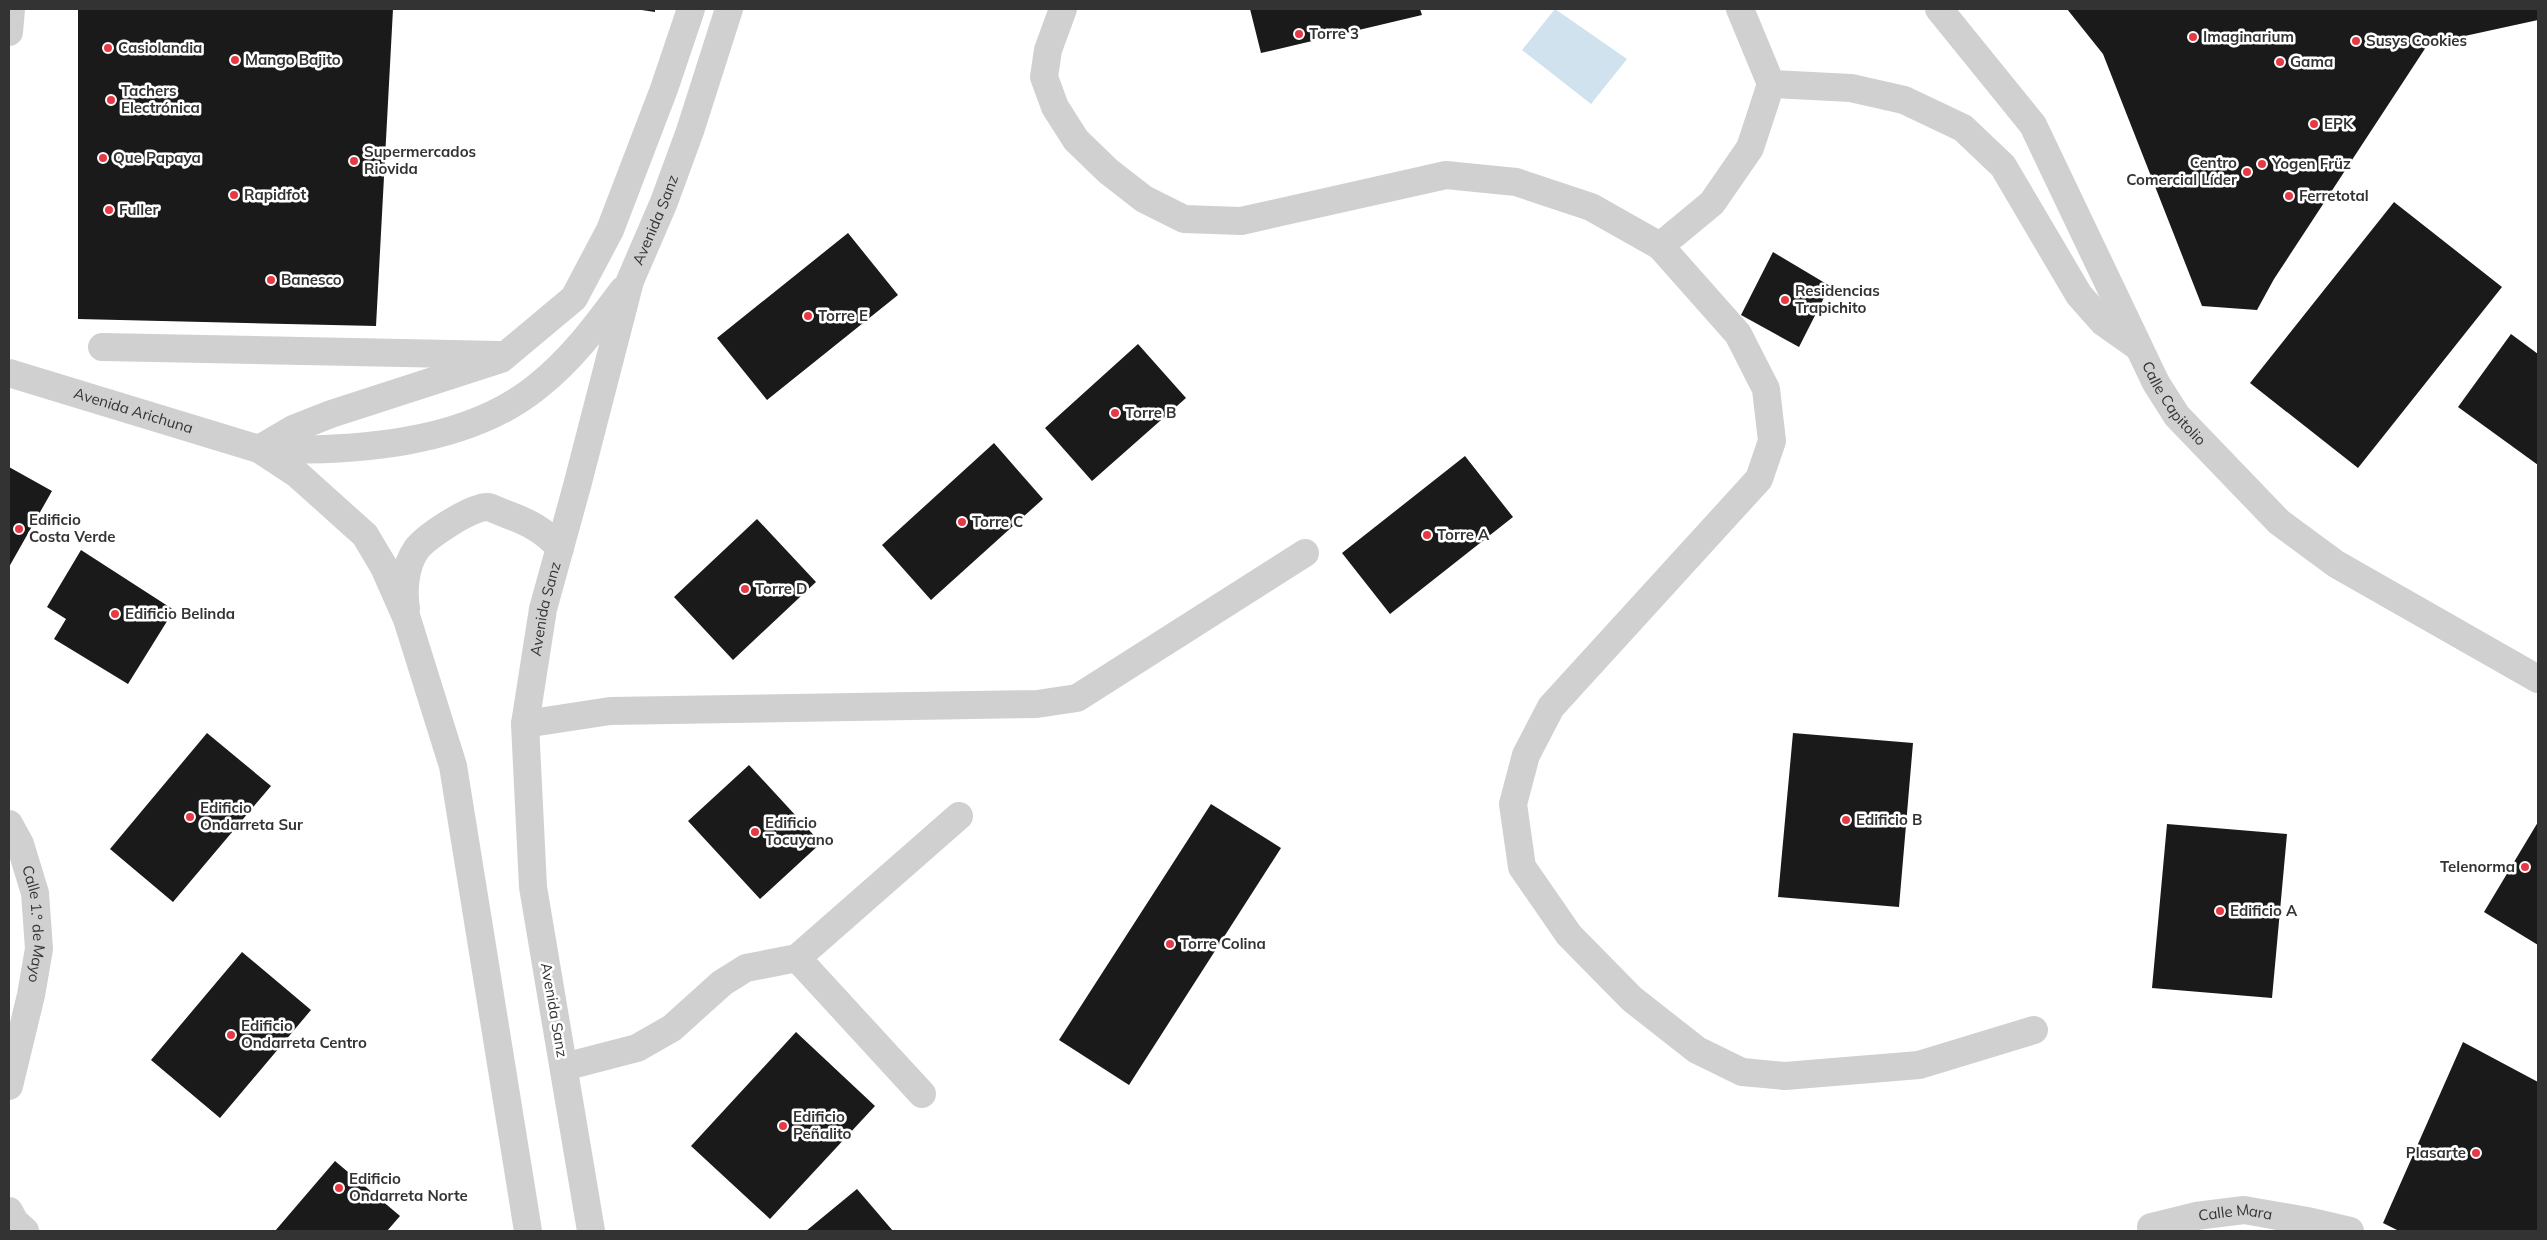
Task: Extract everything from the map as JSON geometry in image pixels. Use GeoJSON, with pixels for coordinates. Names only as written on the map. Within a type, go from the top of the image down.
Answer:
{"type":"FeatureCollection","features":[{"type":"Feature","properties":{"kind":"street"},"geometry":{"type":"LineString","coordinates":[[9,32],[11,9]]}},
{"type":"Feature","properties":{"kind":"street"},"geometry":{"type":"LineString","coordinates":[[259,449],[293,429],[331,414],[456,375],[506,355],[574,298],[610,230],[664,89],[691,9]]}},
{"type":"Feature","properties":{"kind":"street"},"geometry":{"type":"LineString","coordinates":[[690,131],[694,56],[702,9]]}},
{"type":"Feature","properties":{"kind":"street","name":"Avenida Sanz"},"geometry":{"type":"LineString","coordinates":[[591,1231],[533,887],[526,724],[543,609],[630,281],[664,202],[690,131],[729,9]]}},
{"type":"Feature","properties":{"kind":"street"},"geometry":{"type":"LineString","coordinates":[[1063,9],[1048,50],[1044,77],[1056,107],[1076,140],[1108,171],[1144,199],[1184,219],[1241,221],[1446,175],[1516,182],[1591,207],[1660,246],[1738,334],[1766,390],[1772,441],[1759,479],[1551,707],[1526,755],[1513,804],[1522,867],[1569,935],[1632,999],[1697,1050],[1742,1072],[1785,1076],[1920,1065],[2034,1030]]}},
{"type":"Feature","properties":{"kind":"street"},"geometry":{"type":"LineString","coordinates":[[1660,246],[1712,203],[1750,148],[1771,84],[1740,9]]}},
{"type":"Feature","properties":{"kind":"street","name":"Calle Capitolio"},"geometry":{"type":"LineString","coordinates":[[1939,9],[2033,125],[2156,383],[2177,416],[2278,522],[2336,564],[2538,679]]}},
{"type":"Feature","properties":{"kind":"street"},"geometry":{"type":"LineString","coordinates":[[1771,84],[1851,88],[1904,100],[1963,128],[2003,166],[2079,295],[2103,322],[2140,348]]}},
{"type":"Feature","properties":{"kind":"street"},"geometry":{"type":"LineString","coordinates":[[259,449],[319,451],[391,443],[427,436],[484,418],[509,407],[537,388],[562,365],[590,334],[630,281]]}},
{"type":"Feature","properties":{"kind":"street"},"geometry":{"type":"LineString","coordinates":[[102,347],[265,352],[417,352],[506,355]]}},
{"type":"Feature","properties":{"kind":"street","name":"Avenida Arichuna"},"geometry":{"type":"LineString","coordinates":[[9,373],[259,449]]}},
{"type":"Feature","properties":{"kind":"street"},"geometry":{"type":"LineString","coordinates":[[259,449],[297,474],[365,535],[384,567],[407,619],[454,766],[528,1231]]}},
{"type":"Feature","properties":{"kind":"street"},"geometry":{"type":"LineString","coordinates":[[407,619],[404,596],[406,580],[416,549],[454,520],[487,507],[531,524],[548,535],[560,548]]}},
{"type":"Feature","properties":{"kind":"street"},"geometry":{"type":"LineString","coordinates":[[526,724],[610,711],[1037,704],[1077,698],[1305,553]]}},
{"type":"Feature","properties":{"kind":"street"},"geometry":{"type":"LineString","coordinates":[[564,1067],[637,1048],[672,1028],[722,983],[746,968],[797,958],[959,816]]}},
{"type":"Feature","properties":{"kind":"street","name":"Calle 1.° de Mayo"},"geometry":{"type":"LineString","coordinates":[[9,824],[20,844],[35,893],[40,949],[32,995],[9,1086]]}},
{"type":"Feature","properties":{"kind":"street"},"geometry":{"type":"LineString","coordinates":[[797,958],[922,1094]]}},
{"type":"Feature","properties":{"kind":"street","name":"Calle Mara"},"geometry":{"type":"LineString","coordinates":[[2151,1227],[2196,1216],[2244,1210],[2307,1220],[2350,1231]]}},
{"type":"Feature","properties":{"kind":"street"},"geometry":{"type":"LineString","coordinates":[[9,1211],[15,1222],[25,1231]]}},
{"type":"Feature","properties":{"kind":"water"},"geometry":{"type":"Polygon","coordinates":[[[1555,9],[1627,59],[1591,104],[1522,50],[1555,9]]]}},
{"type":"Feature","properties":{"kind":"building"},"geometry":{"type":"Polygon","coordinates":[[[78,9],[393,9],[376,326],[78,319],[78,9]]]}},
{"type":"Feature","properties":{"kind":"building"},"geometry":{"type":"Polygon","coordinates":[[[635,9],[655,9],[655,12],[635,9]]]}},
{"type":"Feature","properties":{"kind":"building","name":"Torre 3"},"geometry":{"type":"Polygon","coordinates":[[[1250,9],[1420,9],[1422,15],[1261,53],[1250,9]]]}},
{"type":"Feature","properties":{"kind":"building","name":"Centro Comercial Líder"},"geometry":{"type":"Polygon","coordinates":[[[2067,9],[2538,9],[2538,20],[2428,44],[2274,279],[2257,310],[2202,306],[2103,54],[2067,9]]]}},
{"type":"Feature","properties":{"kind":"building"},"geometry":{"type":"Polygon","coordinates":[[[2394,202],[2502,287],[2358,468],[2250,383],[2394,202]]]}},
{"type":"Feature","properties":{"kind":"building","name":"Torre E"},"geometry":{"type":"Polygon","coordinates":[[[848,233],[898,295],[767,400],[717,338],[848,233]]]}},
{"type":"Feature","properties":{"kind":"building","name":"Residencias Trapichito"},"geometry":{"type":"Polygon","coordinates":[[[1773,252],[1830,286],[1799,347],[1741,315],[1773,252]]]}},
{"type":"Feature","properties":{"kind":"building"},"geometry":{"type":"Polygon","coordinates":[[[2511,334],[2538,354],[2538,465],[2458,407],[2511,334]]]}},
{"type":"Feature","properties":{"kind":"building","name":"Torre B"},"geometry":{"type":"Polygon","coordinates":[[[1138,344],[1186,398],[1092,481],[1045,428],[1138,344]]]}},
{"type":"Feature","properties":{"kind":"building","name":"Torre C"},"geometry":{"type":"Polygon","coordinates":[[[994,443],[1043,499],[931,600],[882,545],[994,443]]]}},
{"type":"Feature","properties":{"kind":"building","name":"Torre A"},"geometry":{"type":"Polygon","coordinates":[[[1465,456],[1513,517],[1390,614],[1342,553],[1465,456]]]}},
{"type":"Feature","properties":{"kind":"building","name":"Edificio Costa Verde"},"geometry":{"type":"Polygon","coordinates":[[[9,467],[52,491],[9,567],[9,467]]]}},
{"type":"Feature","properties":{"kind":"building","name":"Torre D"},"geometry":{"type":"Polygon","coordinates":[[[757,519],[816,582],[733,660],[674,597],[757,519]]]}},
{"type":"Feature","properties":{"kind":"building","name":"Edificio Belinda"},"geometry":{"type":"Polygon","coordinates":[[[81,550],[174,610],[128,684],[54,639],[66,619],[47,607],[81,550]]]}},
{"type":"Feature","properties":{"kind":"building","name":"Edificio Ondarreta Sur"},"geometry":{"type":"Polygon","coordinates":[[[207,733],[271,786],[173,902],[110,849],[207,733]]]}},
{"type":"Feature","properties":{"kind":"building","name":"Edificio B"},"geometry":{"type":"Polygon","coordinates":[[[1793,733],[1913,743],[1899,907],[1778,897],[1793,733]]]}},
{"type":"Feature","properties":{"kind":"building","name":"Edificio Tocuyano"},"geometry":{"type":"Polygon","coordinates":[[[749,765],[821,843],[760,899],[688,821],[749,765]]]}},
{"type":"Feature","properties":{"kind":"building","name":"Torre Colina"},"geometry":{"type":"Polygon","coordinates":[[[1211,804],[1281,848],[1129,1085],[1059,1040],[1211,804]]]}},
{"type":"Feature","properties":{"kind":"building","name":"Telenorma"},"geometry":{"type":"Polygon","coordinates":[[[2538,822],[2538,945],[2484,912],[2538,822]]]}},
{"type":"Feature","properties":{"kind":"building","name":"Edificio A"},"geometry":{"type":"Polygon","coordinates":[[[2167,824],[2287,834],[2272,998],[2152,988],[2167,824]]]}},
{"type":"Feature","properties":{"kind":"building","name":"Edificio Ondarreta Centro"},"geometry":{"type":"Polygon","coordinates":[[[242,952],[311,1010],[220,1118],[151,1060],[242,952]]]}},
{"type":"Feature","properties":{"kind":"building","name":"Edificio Peñalito"},"geometry":{"type":"Polygon","coordinates":[[[796,1032],[875,1106],[770,1219],[691,1146],[796,1032]]]}},
{"type":"Feature","properties":{"kind":"building","name":"Plasarte"},"geometry":{"type":"Polygon","coordinates":[[[2463,1042],[2538,1082],[2538,1231],[2399,1231],[2383,1223],[2463,1042]]]}},
{"type":"Feature","properties":{"kind":"building","name":"Edificio Ondarreta Norte"},"geometry":{"type":"Polygon","coordinates":[[[335,1161],[400,1216],[387,1231],[275,1231],[335,1161]]]}},
{"type":"Feature","properties":{"kind":"building"},"geometry":{"type":"Polygon","coordinates":[[[857,1189],[893,1231],[806,1231],[857,1189]]]}},
{"type":"Feature","properties":{"kind":"place","name":"Torre 3"},"geometry":{"type":"Point","coordinates":[1299,34]}},
{"type":"Feature","properties":{"kind":"place","name":"Imaginarium"},"geometry":{"type":"Point","coordinates":[2193,37]}},
{"type":"Feature","properties":{"kind":"place","name":"Susys Cookies"},"geometry":{"type":"Point","coordinates":[2356,41]}},
{"type":"Feature","properties":{"kind":"place","name":"Casiolandia"},"geometry":{"type":"Point","coordinates":[108,48]}},
{"type":"Feature","properties":{"kind":"place","name":"Mango Bajito"},"geometry":{"type":"Point","coordinates":[235,60]}},
{"type":"Feature","properties":{"kind":"place","name":"Gama"},"geometry":{"type":"Point","coordinates":[2280,62]}},
{"type":"Feature","properties":{"kind":"place","name":"Tachers Electrónica"},"geometry":{"type":"Point","coordinates":[111,100]}},
{"type":"Feature","properties":{"kind":"place","name":"EPK"},"geometry":{"type":"Point","coordinates":[2314,124]}},
{"type":"Feature","properties":{"kind":"place","name":"Que Papaya"},"geometry":{"type":"Point","coordinates":[103,158]}},
{"type":"Feature","properties":{"kind":"place","name":"Supermercados Riovida"},"geometry":{"type":"Point","coordinates":[354,161]}},
{"type":"Feature","properties":{"kind":"place","name":"Yogen Früz"},"geometry":{"type":"Point","coordinates":[2262,164]}},
{"type":"Feature","properties":{"kind":"place","name":"Centro Comercial Líder"},"geometry":{"type":"Point","coordinates":[2247,172]}},
{"type":"Feature","properties":{"kind":"place","name":"Rapidfot"},"geometry":{"type":"Point","coordinates":[234,195]}},
{"type":"Feature","properties":{"kind":"place","name":"Ferretotal"},"geometry":{"type":"Point","coordinates":[2289,196]}},
{"type":"Feature","properties":{"kind":"place","name":"Fuller"},"geometry":{"type":"Point","coordinates":[109,210]}},
{"type":"Feature","properties":{"kind":"place","name":"Banesco"},"geometry":{"type":"Point","coordinates":[271,280]}},
{"type":"Feature","properties":{"kind":"place","name":"Residencias Trapichito"},"geometry":{"type":"Point","coordinates":[1785,300]}},
{"type":"Feature","properties":{"kind":"place","name":"Torre E"},"geometry":{"type":"Point","coordinates":[808,316]}},
{"type":"Feature","properties":{"kind":"place","name":"Torre B"},"geometry":{"type":"Point","coordinates":[1115,413]}},
{"type":"Feature","properties":{"kind":"place","name":"Torre C"},"geometry":{"type":"Point","coordinates":[962,522]}},
{"type":"Feature","properties":{"kind":"place","name":"Edificio Costa Verde"},"geometry":{"type":"Point","coordinates":[19,529]}},
{"type":"Feature","properties":{"kind":"place","name":"Torre A"},"geometry":{"type":"Point","coordinates":[1427,535]}},
{"type":"Feature","properties":{"kind":"place","name":"Torre D"},"geometry":{"type":"Point","coordinates":[745,589]}},
{"type":"Feature","properties":{"kind":"place","name":"Edificio Belinda"},"geometry":{"type":"Point","coordinates":[115,614]}},
{"type":"Feature","properties":{"kind":"place","name":"Edificio Ondarreta Sur"},"geometry":{"type":"Point","coordinates":[190,817]}},
{"type":"Feature","properties":{"kind":"place","name":"Edificio B"},"geometry":{"type":"Point","coordinates":[1846,820]}},
{"type":"Feature","properties":{"kind":"place","name":"Edificio Tocuyano"},"geometry":{"type":"Point","coordinates":[755,832]}},
{"type":"Feature","properties":{"kind":"place","name":"Telenorma"},"geometry":{"type":"Point","coordinates":[2525,867]}},
{"type":"Feature","properties":{"kind":"place","name":"Edificio A"},"geometry":{"type":"Point","coordinates":[2220,911]}},
{"type":"Feature","properties":{"kind":"place","name":"Torre Colina"},"geometry":{"type":"Point","coordinates":[1170,944]}},
{"type":"Feature","properties":{"kind":"place","name":"Edificio Ondarreta Centro"},"geometry":{"type":"Point","coordinates":[231,1035]}},
{"type":"Feature","properties":{"kind":"place","name":"Edificio Peñalito"},"geometry":{"type":"Point","coordinates":[783,1126]}},
{"type":"Feature","properties":{"kind":"place","name":"Plasarte"},"geometry":{"type":"Point","coordinates":[2476,1153]}},
{"type":"Feature","properties":{"kind":"place","name":"Edificio Ondarreta Norte"},"geometry":{"type":"Point","coordinates":[339,1188]}}]}
